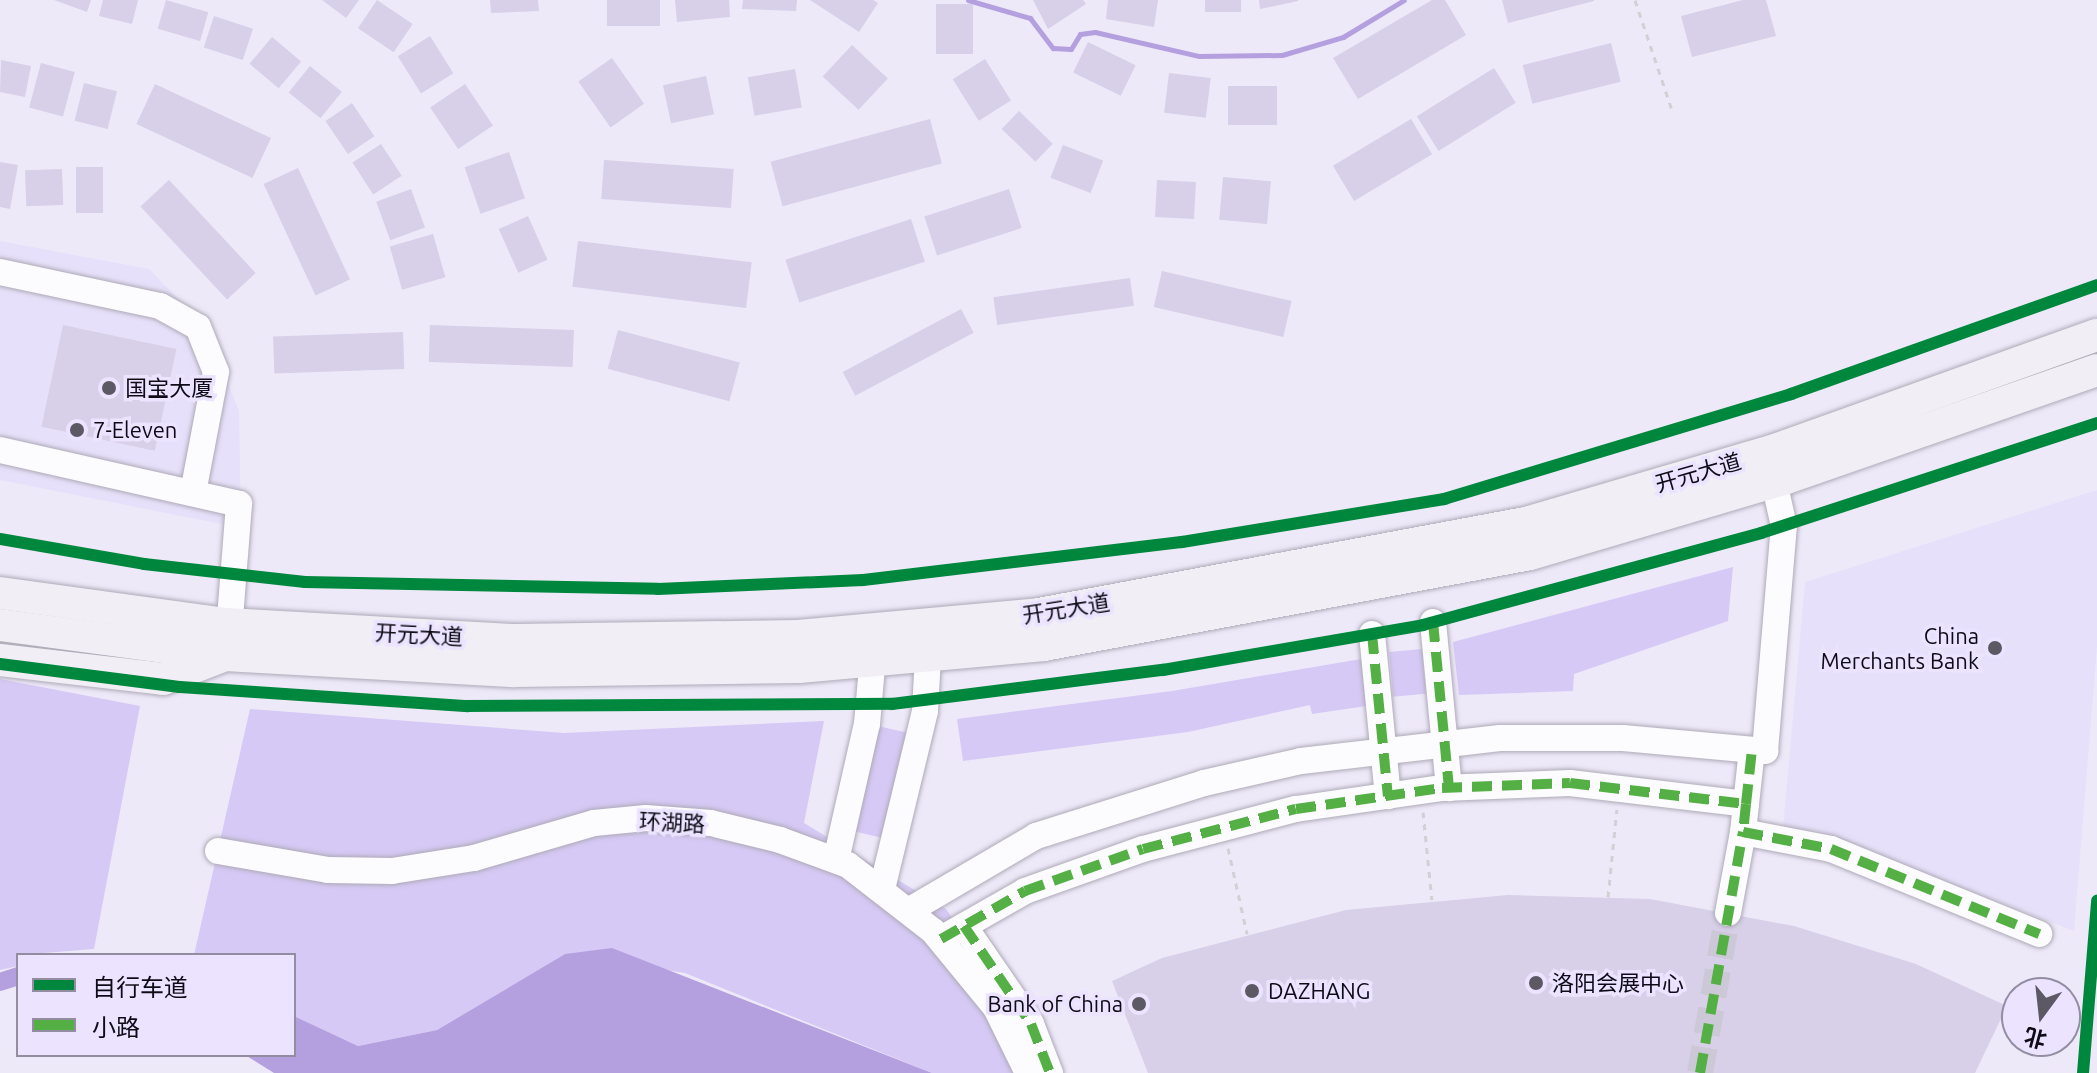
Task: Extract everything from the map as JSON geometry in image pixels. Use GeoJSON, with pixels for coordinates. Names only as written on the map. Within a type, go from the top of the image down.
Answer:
{"type":"FeatureCollection","features":[{"type":"Feature","properties":{"kind":"main road","name":"开元大道"},"geometry":{"type":"LineString","coordinates":[[0,625],[228,639],[515,671],[799,667],[874,644],[929,639],[1039,614],[1522,524],[1775,450],[2097,335]]}},
{"type":"Feature","properties":{"kind":"main road","name":"开元大道"},"geometry":{"type":"LineString","coordinates":[[929,639],[1044,645],[1530,554],[1774,482],[2097,370]]}},
{"type":"Feature","properties":{"kind":"main road","name":"开元大道"},"geometry":{"type":"LineString","coordinates":[[0,593],[228,639]]}},
{"type":"Feature","properties":{"kind":"main road"},"geometry":{"type":"LineString","coordinates":[[0,660],[163,679],[228,639]]}},
{"type":"Feature","properties":{"kind":"street"},"geometry":{"type":"LineString","coordinates":[[0,272],[160,306],[198,327],[216,372],[193,493]]}},
{"type":"Feature","properties":{"kind":"street"},"geometry":{"type":"LineString","coordinates":[[0,450],[239,504],[228,639]]}},
{"type":"Feature","properties":{"kind":"street"},"geometry":{"type":"LineString","coordinates":[[910,910],[1036,836],[1093,816],[1204,783],[1383,748],[1445,742],[1623,738],[1765,751],[1784,526],[1774,482]]}},
{"type":"Feature","properties":{"kind":"street"},"geometry":{"type":"LineString","coordinates":[[1433,622],[1449,788]]}},
{"type":"Feature","properties":{"kind":"street"},"geometry":{"type":"LineString","coordinates":[[1372,634],[1388,796]]}},
{"type":"Feature","properties":{"kind":"street"},"geometry":{"type":"LineString","coordinates":[[882,889],[925,711],[929,639]]}},
{"type":"Feature","properties":{"kind":"street"},"geometry":{"type":"LineString","coordinates":[[836,860],[867,724],[874,644]]}},
{"type":"Feature","properties":{"kind":"street"},"geometry":{"type":"LineString","coordinates":[[1728,913],[1743,832],[1752,750]]}},
{"type":"Feature","properties":{"kind":"street"},"geometry":{"type":"LineString","coordinates":[[941,939],[1025,891],[1143,849],[1296,809],[1449,788],[1570,783],[1746,804]]}},
{"type":"Feature","properties":{"kind":"street","name":"环湖路"},"geometry":{"type":"LineString","coordinates":[[218,851],[328,870],[392,871],[474,858],[594,823],[646,818],[711,823],[836,860],[910,910],[941,939],[996,1008],[1028,1073]]}},
{"type":"Feature","properties":{"kind":"street"},"geometry":{"type":"LineString","coordinates":[[1743,832],[1831,849],[2039,934]]}},
{"type":"Feature","properties":{"kind":"street"},"geometry":{"type":"LineString","coordinates":[[964,926],[1031,1024],[1050,1073]]}},
{"type":"Feature","properties":{"kind":"path"},"geometry":{"type":"LineString","coordinates":[[1635,0],[1672,110]]}},
{"type":"Feature","properties":{"kind":"path"},"geometry":{"type":"LineString","coordinates":[[1608,897],[1619,788]]}},
{"type":"Feature","properties":{"kind":"path"},"geometry":{"type":"LineString","coordinates":[[1421,791],[1432,900]]}},
{"type":"Feature","properties":{"kind":"path"},"geometry":{"type":"LineString","coordinates":[[1224,828],[1247,934]]}},
{"type":"Feature","properties":{"kind":"shaded area"},"geometry":{"type":"Polygon","coordinates":[[[0,241],[149,269],[205,326],[239,411],[241,528],[0,480],[0,241]]]}},
{"type":"Feature","properties":{"kind":"shaded area"},"geometry":{"type":"Polygon","coordinates":[[[2097,490],[2097,647],[2074,931],[1833,839],[1783,828],[1805,582],[2097,490]]]}},
{"type":"Feature","properties":{"kind":"shaded area"},"geometry":{"type":"Polygon","coordinates":[[[1733,567],[1728,621],[1574,674],[1573,691],[1459,695],[1453,642],[1733,567]]]}},
{"type":"Feature","properties":{"kind":"shaded area"},"geometry":{"type":"Polygon","coordinates":[[[1422,649],[1426,694],[1393,697],[1389,652],[1422,649]]]}},
{"type":"Feature","properties":{"kind":"shaded area"},"geometry":{"type":"Polygon","coordinates":[[[1361,659],[1366,706],[1312,714],[1310,705],[1188,732],[963,761],[957,719],[1172,691],[1361,659]]]}},
{"type":"Feature","properties":{"kind":"shaded area"},"geometry":{"type":"Polygon","coordinates":[[[0,679],[140,706],[94,949],[16,953],[16,966],[0,970],[0,679]]]}},
{"type":"Feature","properties":{"kind":"shaded area"},"geometry":{"type":"Polygon","coordinates":[[[250,709],[564,733],[824,721],[804,823],[946,909],[1027,1028],[1044,1073],[932,1073],[685,973],[565,954],[437,1030],[358,1046],[296,1017],[296,953],[194,953],[250,709]]]}},
{"type":"Feature","properties":{"kind":"shaded area"},"geometry":{"type":"Polygon","coordinates":[[[878,726],[908,733],[884,838],[854,831],[878,726]]]}},
{"type":"Feature","properties":{"kind":"shaded area"},"geometry":{"type":"Polygon","coordinates":[[[612,948],[932,1073],[274,1073],[248,1057],[296,1057],[296,1017],[358,1046],[437,1030],[565,954],[612,948]]]}},
{"type":"Feature","properties":{"kind":"building"},"geometry":{"type":"Polygon","coordinates":[[[54,0],[91,0],[87,12],[54,0]]]}},
{"type":"Feature","properties":{"kind":"building"},"geometry":{"type":"Polygon","coordinates":[[[103,0],[138,0],[132,24],[99,16],[103,0]]]}},
{"type":"Feature","properties":{"kind":"building"},"geometry":{"type":"Polygon","coordinates":[[[166,0],[208,12],[200,41],[158,29],[166,0]]]}},
{"type":"Feature","properties":{"kind":"building"},"geometry":{"type":"Polygon","coordinates":[[[322,0],[359,0],[346,18],[322,0]]]}},
{"type":"Feature","properties":{"kind":"building"},"geometry":{"type":"Polygon","coordinates":[[[377,0],[413,24],[394,52],[358,28],[377,0]]]}},
{"type":"Feature","properties":{"kind":"building"},"geometry":{"type":"Polygon","coordinates":[[[490,0],[538,0],[539,11],[491,13],[490,0]]]}},
{"type":"Feature","properties":{"kind":"building"},"geometry":{"type":"Polygon","coordinates":[[[607,0],[660,0],[660,26],[607,26],[607,0]]]}},
{"type":"Feature","properties":{"kind":"building"},"geometry":{"type":"Polygon","coordinates":[[[675,0],[729,0],[730,17],[677,22],[675,0]]]}},
{"type":"Feature","properties":{"kind":"building"},"geometry":{"type":"Polygon","coordinates":[[[743,0],[797,0],[796,11],[742,9],[743,0]]]}},
{"type":"Feature","properties":{"kind":"building"},"geometry":{"type":"Polygon","coordinates":[[[810,0],[873,0],[878,3],[859,32],[810,0]]]}},
{"type":"Feature","properties":{"kind":"building"},"geometry":{"type":"Polygon","coordinates":[[[1033,0],[1083,0],[1086,4],[1048,29],[1033,0]]]}},
{"type":"Feature","properties":{"kind":"building"},"geometry":{"type":"Polygon","coordinates":[[[1108,0],[1158,0],[1154,27],[1106,19],[1108,0]]]}},
{"type":"Feature","properties":{"kind":"building"},"geometry":{"type":"Polygon","coordinates":[[[1205,0],[1241,0],[1241,12],[1205,12],[1205,0]]]}},
{"type":"Feature","properties":{"kind":"building"},"geometry":{"type":"Polygon","coordinates":[[[1259,0],[1298,0],[1298,1],[1260,9],[1259,0]]]}},
{"type":"Feature","properties":{"kind":"building"},"geometry":{"type":"Polygon","coordinates":[[[1432,0],[1445,0],[1466,35],[1358,99],[1333,58],[1432,0]]]}},
{"type":"Feature","properties":{"kind":"building"},"geometry":{"type":"Polygon","coordinates":[[[1502,0],[1594,0],[1594,1],[1508,23],[1502,0]]]}},
{"type":"Feature","properties":{"kind":"building"},"geometry":{"type":"Polygon","coordinates":[[[1743,0],[1766,0],[1776,36],[1692,57],[1681,16],[1743,0]]]}},
{"type":"Feature","properties":{"kind":"building"},"geometry":{"type":"Polygon","coordinates":[[[936,4],[973,4],[973,54],[936,54],[936,4]]]}},
{"type":"Feature","properties":{"kind":"building"},"geometry":{"type":"Polygon","coordinates":[[[214,16],[253,29],[243,60],[204,47],[214,16]]]}},
{"type":"Feature","properties":{"kind":"building"},"geometry":{"type":"Polygon","coordinates":[[[430,36],[453,73],[421,93],[398,56],[430,36]]]}},
{"type":"Feature","properties":{"kind":"building"},"geometry":{"type":"Polygon","coordinates":[[[272,37],[301,61],[279,88],[250,64],[272,37]]]}},
{"type":"Feature","properties":{"kind":"building"},"geometry":{"type":"Polygon","coordinates":[[[1088,42],[1136,65],[1121,96],[1073,73],[1088,42]]]}},
{"type":"Feature","properties":{"kind":"building"},"geometry":{"type":"Polygon","coordinates":[[[1611,43],[1621,82],[1532,104],[1523,65],[1611,43]]]}},
{"type":"Feature","properties":{"kind":"building"},"geometry":{"type":"Polygon","coordinates":[[[852,45],[888,78],[859,110],[823,76],[852,45]]]}},
{"type":"Feature","properties":{"kind":"building"},"geometry":{"type":"Polygon","coordinates":[[[612,58],[644,104],[611,127],[578,82],[612,58]]]}},
{"type":"Feature","properties":{"kind":"building"},"geometry":{"type":"Polygon","coordinates":[[[985,59],[1011,101],[979,121],[953,79],[985,59]]]}},
{"type":"Feature","properties":{"kind":"building"},"geometry":{"type":"Polygon","coordinates":[[[1,60],[31,66],[25,97],[0,92],[1,60]]]}},
{"type":"Feature","properties":{"kind":"building"},"geometry":{"type":"Polygon","coordinates":[[[41,63],[75,72],[63,116],[29,107],[41,63]]]}},
{"type":"Feature","properties":{"kind":"building"},"geometry":{"type":"Polygon","coordinates":[[[310,66],[342,92],[320,118],[289,92],[310,66]]]}},
{"type":"Feature","properties":{"kind":"building"},"geometry":{"type":"Polygon","coordinates":[[[1494,68],[1516,103],[1439,151],[1417,116],[1494,68]]]}},
{"type":"Feature","properties":{"kind":"building"},"geometry":{"type":"Polygon","coordinates":[[[795,69],[802,107],[755,116],[748,77],[795,69]]]}},
{"type":"Feature","properties":{"kind":"building"},"geometry":{"type":"Polygon","coordinates":[[[1169,73],[1211,78],[1206,118],[1164,113],[1169,73]]]}},
{"type":"Feature","properties":{"kind":"building"},"geometry":{"type":"Polygon","coordinates":[[[706,76],[714,114],[671,123],[663,85],[706,76]]]}},
{"type":"Feature","properties":{"kind":"building"},"geometry":{"type":"Polygon","coordinates":[[[84,83],[117,91],[108,129],[75,121],[84,83]]]}},
{"type":"Feature","properties":{"kind":"building"},"geometry":{"type":"Polygon","coordinates":[[[155,84],[271,138],[252,178],[136,124],[155,84]]]}},
{"type":"Feature","properties":{"kind":"building"},"geometry":{"type":"Polygon","coordinates":[[[465,84],[493,125],[458,149],[430,107],[465,84]]]}},
{"type":"Feature","properties":{"kind":"building"},"geometry":{"type":"Polygon","coordinates":[[[1228,86],[1277,86],[1277,125],[1228,125],[1228,86]]]}},
{"type":"Feature","properties":{"kind":"building"},"geometry":{"type":"Polygon","coordinates":[[[352,103],[374,136],[348,154],[325,121],[352,103]]]}},
{"type":"Feature","properties":{"kind":"building"},"geometry":{"type":"Polygon","coordinates":[[[1019,111],[1053,144],[1035,162],[1002,129],[1019,111]]]}},
{"type":"Feature","properties":{"kind":"building"},"geometry":{"type":"Polygon","coordinates":[[[930,119],[942,163],[783,206],[771,162],[930,119]]]}},
{"type":"Feature","properties":{"kind":"building"},"geometry":{"type":"Polygon","coordinates":[[[1411,119],[1432,154],[1354,201],[1333,166],[1411,119]]]}},
{"type":"Feature","properties":{"kind":"building"},"geometry":{"type":"Polygon","coordinates":[[[381,144],[402,176],[373,194],[352,163],[381,144]]]}},
{"type":"Feature","properties":{"kind":"building"},"geometry":{"type":"Polygon","coordinates":[[[1063,145],[1103,160],[1091,193],[1050,178],[1063,145]]]}},
{"type":"Feature","properties":{"kind":"building"},"geometry":{"type":"Polygon","coordinates":[[[509,152],[525,198],[481,214],[465,167],[509,152]]]}},
{"type":"Feature","properties":{"kind":"building"},"geometry":{"type":"Polygon","coordinates":[[[604,160],[734,169],[731,208],[601,199],[604,160]]]}},
{"type":"Feature","properties":{"kind":"building"},"geometry":{"type":"Polygon","coordinates":[[[0,162],[18,165],[10,209],[0,207],[0,162]]]}},
{"type":"Feature","properties":{"kind":"building"},"geometry":{"type":"Polygon","coordinates":[[[76,167],[103,167],[103,213],[76,213],[76,167]]]}},
{"type":"Feature","properties":{"kind":"building"},"geometry":{"type":"Polygon","coordinates":[[[298,168],[350,279],[316,296],[264,184],[298,168]]]}},
{"type":"Feature","properties":{"kind":"building"},"geometry":{"type":"Polygon","coordinates":[[[62,169],[63,205],[26,206],[25,170],[62,169]]]}},
{"type":"Feature","properties":{"kind":"building"},"geometry":{"type":"Polygon","coordinates":[[[1223,177],[1271,181],[1267,224],[1219,220],[1223,177]]]}},
{"type":"Feature","properties":{"kind":"building"},"geometry":{"type":"Polygon","coordinates":[[[169,180],[256,273],[227,299],[140,207],[169,180]]]}},
{"type":"Feature","properties":{"kind":"building"},"geometry":{"type":"Polygon","coordinates":[[[1157,180],[1196,182],[1194,219],[1155,217],[1157,180]]]}},
{"type":"Feature","properties":{"kind":"building"},"geometry":{"type":"Polygon","coordinates":[[[411,189],[425,228],[390,240],[376,202],[411,189]]]}},
{"type":"Feature","properties":{"kind":"building"},"geometry":{"type":"Polygon","coordinates":[[[1009,189],[1022,228],[937,255],[924,217],[1009,189]]]}},
{"type":"Feature","properties":{"kind":"building"},"geometry":{"type":"Polygon","coordinates":[[[528,216],[548,260],[518,273],[499,229],[528,216]]]}},
{"type":"Feature","properties":{"kind":"building"},"geometry":{"type":"Polygon","coordinates":[[[911,219],[925,262],[799,303],[785,260],[911,219]]]}},
{"type":"Feature","properties":{"kind":"building"},"geometry":{"type":"Polygon","coordinates":[[[433,234],[445,277],[402,290],[390,246],[433,234]]]}},
{"type":"Feature","properties":{"kind":"building"},"geometry":{"type":"Polygon","coordinates":[[[578,241],[752,262],[746,308],[572,287],[578,241]]]}},
{"type":"Feature","properties":{"kind":"building"},"geometry":{"type":"Polygon","coordinates":[[[1162,271],[1292,301],[1283,337],[1154,307],[1162,271]]]}},
{"type":"Feature","properties":{"kind":"building"},"geometry":{"type":"Polygon","coordinates":[[[1130,278],[1134,306],[997,325],[993,297],[1130,278]]]}},
{"type":"Feature","properties":{"kind":"building"},"geometry":{"type":"Polygon","coordinates":[[[961,309],[974,333],[855,396],[843,372],[961,309]]]}},
{"type":"Feature","properties":{"kind":"building","name":"国宝大厦"},"geometry":{"type":"Polygon","coordinates":[[[63,325],[176,349],[155,451],[41,427],[63,325]]]}},
{"type":"Feature","properties":{"kind":"building"},"geometry":{"type":"Polygon","coordinates":[[[430,325],[574,330],[573,367],[429,362],[430,325]]]}},
{"type":"Feature","properties":{"kind":"building"},"geometry":{"type":"Polygon","coordinates":[[[618,330],[740,363],[729,401],[608,369],[618,330]]]}},
{"type":"Feature","properties":{"kind":"building"},"geometry":{"type":"Polygon","coordinates":[[[403,332],[404,369],[274,374],[273,337],[403,332]]]}},
{"type":"Feature","properties":{"kind":"building","name":"洛阳会展中心"},"geometry":{"type":"Polygon","coordinates":[[[1508,895],[1650,899],[1794,926],[1916,964],[2001,1003],[2001,1019],[1975,1073],[1148,1073],[1112,981],[1162,958],[1346,910],[1508,895]]]}},
{"type":"Feature","properties":{"kind":"waterway"},"geometry":{"type":"LineString","coordinates":[[968,0],[1030,18],[1053,48],[1071,49],[1080,34],[1095,32],[1199,56],[1282,55],[1343,37],[1404,0]]}},
{"type":"Feature","properties":{"kind":"waterway"},"geometry":{"type":"LineString","coordinates":[[0,982],[16,977]]}},
{"type":"Feature","properties":{"kind":"tunnel"},"geometry":{"type":"LineString","coordinates":[[1700,1073],[1728,913]]}},
{"type":"Feature","properties":{"kind":"marked path"},"geometry":{"type":"LineString","coordinates":[[1433,622],[1449,788]]}},
{"type":"Feature","properties":{"kind":"marked path"},"geometry":{"type":"LineString","coordinates":[[1372,634],[1388,796]]}},
{"type":"Feature","properties":{"kind":"marked path"},"geometry":{"type":"LineString","coordinates":[[1746,804],[1752,750]]}},
{"type":"Feature","properties":{"kind":"marked path"},"geometry":{"type":"LineString","coordinates":[[941,939],[1025,891],[1143,849],[1296,809],[1442,788],[1570,783],[1746,804],[1743,832],[1831,849],[2039,934]]}},
{"type":"Feature","properties":{"kind":"marked path"},"geometry":{"type":"LineString","coordinates":[[1700,1073],[1743,832]]}},
{"type":"Feature","properties":{"kind":"marked path"},"geometry":{"type":"LineString","coordinates":[[964,926],[1031,1024],[1050,1073]]}},
{"type":"Feature","properties":{"kind":"cycle path"},"geometry":{"type":"LineString","coordinates":[[0,539],[144,564],[305,582],[658,589],[863,580],[1182,542],[1444,499],[1791,394],[2097,285]]}},
{"type":"Feature","properties":{"kind":"cycle path"},"geometry":{"type":"LineString","coordinates":[[0,664],[180,687],[468,706],[892,704],[1163,670],[1423,625],[1761,533],[2097,423]]}},
{"type":"Feature","properties":{"kind":"cycle path"},"geometry":{"type":"LineString","coordinates":[[2083,1073],[2097,901]]}},
{"type":"Feature","properties":{"kind":"place","name":"国宝大厦"},"geometry":{"type":"Point","coordinates":[109,388]}},
{"type":"Feature","properties":{"kind":"place","name":"7-Eleven"},"geometry":{"type":"Point","coordinates":[77,430]}},
{"type":"Feature","properties":{"kind":"place","name":"China Merchants Bank"},"geometry":{"type":"Point","coordinates":[1995,648]}},
{"type":"Feature","properties":{"kind":"place","name":"洛阳会展中心"},"geometry":{"type":"Point","coordinates":[1536,983]}},
{"type":"Feature","properties":{"kind":"place","name":"DAZHANG"},"geometry":{"type":"Point","coordinates":[1252,991]}},
{"type":"Feature","properties":{"kind":"place","name":"Bank of China"},"geometry":{"type":"Point","coordinates":[1139,1004]}}]}
